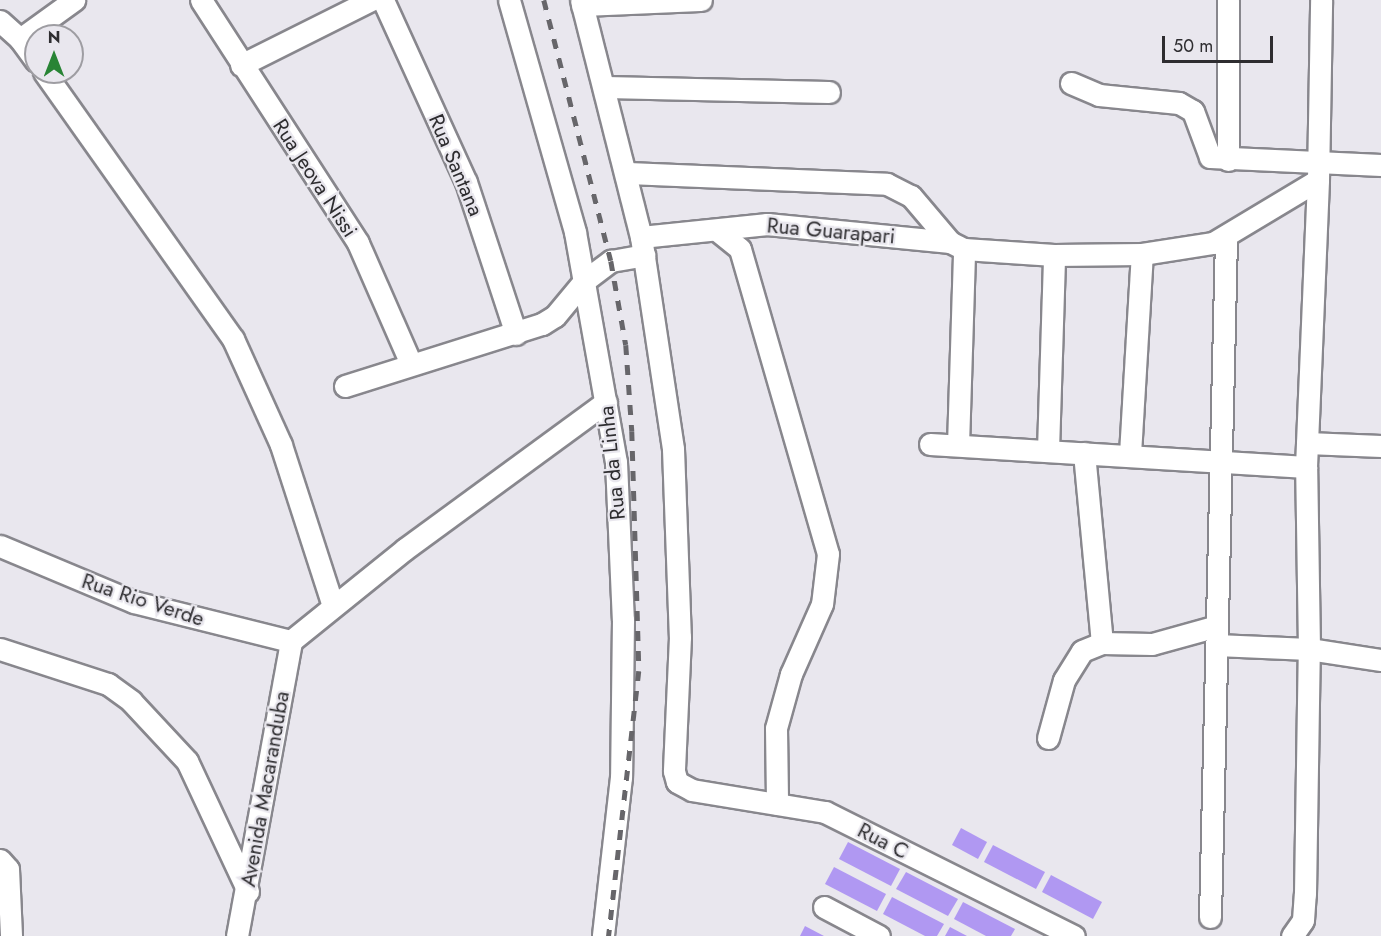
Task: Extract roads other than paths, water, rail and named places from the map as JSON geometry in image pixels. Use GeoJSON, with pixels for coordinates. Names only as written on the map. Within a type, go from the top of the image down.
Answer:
{"type":"FeatureCollection","features":[{"type":"Feature","properties":{"kind":"street"},"geometry":{"type":"LineString","coordinates":[[20,39],[74,0]]}},
{"type":"Feature","properties":{"kind":"street","name":"Rua Jeova Nissi"},"geometry":{"type":"LineString","coordinates":[[201,0],[358,243],[411,364]]}},
{"type":"Feature","properties":{"kind":"street"},"geometry":{"type":"LineString","coordinates":[[242,65],[371,0]]}},
{"type":"Feature","properties":{"kind":"street","name":"Rua Santana"},"geometry":{"type":"LineString","coordinates":[[383,0],[466,182],[516,334]]}},
{"type":"Feature","properties":{"kind":"street","name":"Rua da Linha"},"geometry":{"type":"LineString","coordinates":[[509,0],[560,174],[584,281],[616,462],[623,620],[617,833],[603,936]]}},
{"type":"Feature","properties":{"kind":"street"},"geometry":{"type":"LineString","coordinates":[[643,246],[628,173],[605,87],[593,2],[701,0]]}},
{"type":"Feature","properties":{"kind":"street"},"geometry":{"type":"LineString","coordinates":[[1228,0],[1228,160]]}},
{"type":"Feature","properties":{"kind":"street"},"geometry":{"type":"LineString","coordinates":[[1292,936],[1303,920],[1305,894],[1309,649],[1306,467],[1318,171],[1321,0]]}},
{"type":"Feature","properties":{"kind":"street"},"geometry":{"type":"LineString","coordinates":[[0,21],[24,44]]}},
{"type":"Feature","properties":{"kind":"street"},"geometry":{"type":"LineString","coordinates":[[1071,83],[1099,95],[1179,103],[1193,111],[1210,157],[1318,171],[1381,165]]}},
{"type":"Feature","properties":{"kind":"street"},"geometry":{"type":"LineString","coordinates":[[52,84],[233,339],[281,445],[333,606]]}},
{"type":"Feature","properties":{"kind":"street"},"geometry":{"type":"LineString","coordinates":[[605,87],[829,92]]}},
{"type":"Feature","properties":{"kind":"street"},"geometry":{"type":"LineString","coordinates":[[1210,917],[1226,238],[1318,171]]}},
{"type":"Feature","properties":{"kind":"street"},"geometry":{"type":"LineString","coordinates":[[628,173],[888,184],[911,196],[957,245],[958,445]]}},
{"type":"Feature","properties":{"kind":"street","name":"Rua Guarapari"},"geometry":{"type":"LineString","coordinates":[[345,386],[411,364],[516,334],[555,316],[584,281],[611,261],[643,246],[718,231],[788,225],[1054,255],[1142,254],[1226,238]]}},
{"type":"Feature","properties":{"kind":"street"},"geometry":{"type":"LineString","coordinates":[[718,231],[740,249],[828,554],[822,604],[791,674],[776,728],[777,804]]}},
{"type":"Feature","properties":{"kind":"street","name":"Rua C"},"geometry":{"type":"LineString","coordinates":[[643,246],[675,470],[680,637],[674,771],[679,786],[777,804],[807,806],[825,812],[1074,936]]}},
{"type":"Feature","properties":{"kind":"street"},"geometry":{"type":"LineString","coordinates":[[1130,454],[1142,254]]}},
{"type":"Feature","properties":{"kind":"street"},"geometry":{"type":"LineString","coordinates":[[1048,450],[1054,255]]}},
{"type":"Feature","properties":{"kind":"street"},"geometry":{"type":"LineString","coordinates":[[291,641],[333,606],[606,402]]}},
{"type":"Feature","properties":{"kind":"street"},"geometry":{"type":"LineString","coordinates":[[1307,443],[1381,446]]}},
{"type":"Feature","properties":{"kind":"street"},"geometry":{"type":"LineString","coordinates":[[930,444],[1130,454],[1306,467]]}},
{"type":"Feature","properties":{"kind":"street"},"geometry":{"type":"LineString","coordinates":[[1084,453],[1102,644]]}},
{"type":"Feature","properties":{"kind":"street","name":"Rua Rio Verde"},"geometry":{"type":"LineString","coordinates":[[0,546],[134,602],[291,641]]}},
{"type":"Feature","properties":{"kind":"street"},"geometry":{"type":"LineString","coordinates":[[1048,738],[1073,661],[1082,651],[1102,644],[1152,644],[1216,636],[1381,660]]}},
{"type":"Feature","properties":{"kind":"street","name":"Avenida Macaranduba"},"geometry":{"type":"LineString","coordinates":[[237,936],[248,891],[291,641]]}},
{"type":"Feature","properties":{"kind":"street"},"geometry":{"type":"LineString","coordinates":[[0,649],[108,684],[131,701],[187,761],[248,891]]}},
{"type":"Feature","properties":{"kind":"street"},"geometry":{"type":"LineString","coordinates":[[3,861],[11,936]]}},
{"type":"Feature","properties":{"kind":"street"},"geometry":{"type":"LineString","coordinates":[[824,907],[879,936]]}},
{"type":"Feature","properties":{"kind":"railway"},"geometry":{"type":"LineString","coordinates":[[544,0],[611,261],[626,345],[632,431],[639,671],[609,936]]}}]}
